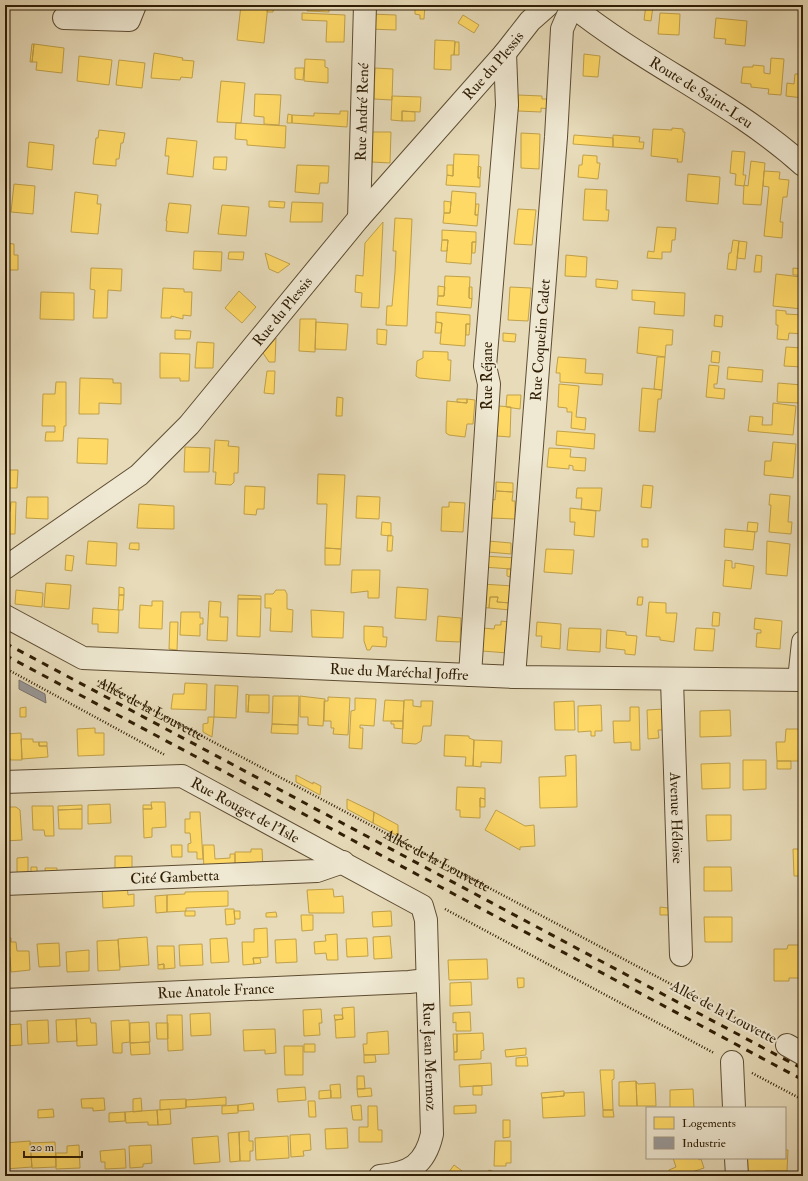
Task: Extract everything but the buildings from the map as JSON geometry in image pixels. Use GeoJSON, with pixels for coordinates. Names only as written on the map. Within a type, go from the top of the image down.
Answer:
{"type":"FeatureCollection","features":[{"type":"Feature","properties":{"kind":"street"},"geometry":{"type":"LineString","coordinates":[[64,18],[129,20],[135,5]]}},
{"type":"Feature","properties":{"kind":"street","name":"Rue André René"},"geometry":{"type":"LineString","coordinates":[[359,218],[365,5]]}},
{"type":"Feature","properties":{"kind":"street","name":"Rue du Plessis"},"geometry":{"type":"LineString","coordinates":[[5,568],[139,475],[189,425],[359,218],[505,53],[551,8]]}},
{"type":"Feature","properties":{"kind":"street","name":"Route de Saint-Leu"},"geometry":{"type":"LineString","coordinates":[[551,8],[597,25],[750,124],[784,148],[803,165]]}},
{"type":"Feature","properties":{"kind":"street","name":"Rue Coquelin Cadet"},"geometry":{"type":"LineString","coordinates":[[514,677],[556,137],[562,29],[551,8]]}},
{"type":"Feature","properties":{"kind":"street","name":"Rue Réjane"},"geometry":{"type":"LineString","coordinates":[[470,675],[489,384],[485,366],[508,105],[505,53]]}},
{"type":"Feature","properties":{"kind":"street","name":"Rue du Maréchal Joffre"},"geometry":{"type":"LineString","coordinates":[[5,616],[83,658],[514,677],[672,680],[801,680]]}},
{"type":"Feature","properties":{"kind":"street"},"geometry":{"type":"LineString","coordinates":[[801,680],[803,642]]}},
{"type":"Feature","properties":{"kind":"street","name":"Avenue Héloïse"},"geometry":{"type":"LineString","coordinates":[[672,680],[681,956]]}},
{"type":"Feature","properties":{"kind":"street","name":"Rue Rouget de l'Isle"},"geometry":{"type":"LineString","coordinates":[[5,782],[182,776],[422,906]]}},
{"type":"Feature","properties":{"kind":"street","name":"Cité Gambetta"},"geometry":{"type":"LineString","coordinates":[[5,884],[317,871],[343,862]]}},
{"type":"Feature","properties":{"kind":"street","name":"Rue Jean Mermoz"},"geometry":{"type":"LineString","coordinates":[[380,1176],[396,1174],[413,1167],[420,1162],[429,1146],[432,1134],[426,920],[422,906]]}},
{"type":"Feature","properties":{"kind":"street","name":"Rue Anatole France"},"geometry":{"type":"LineString","coordinates":[[5,1000],[427,980]]}},
{"type":"Feature","properties":{"kind":"street"},"geometry":{"type":"LineString","coordinates":[[732,1062],[734,1107]]}},
{"type":"Feature","properties":{"kind":"street"},"geometry":{"type":"LineString","coordinates":[[736,1159],[737,1176]]}},
{"type":"Feature","properties":{"kind":"path","name":"Allée de la Louvette"},"geometry":{"type":"LineString","coordinates":[[83,658],[93,678],[795,1049]]}},
{"type":"Feature","properties":{"kind":"path"},"geometry":{"type":"LineString","coordinates":[[5,668],[174,761],[182,776]]}},
{"type":"Feature","properties":{"kind":"path"},"geometry":{"type":"LineString","coordinates":[[422,906],[440,906],[803,1100]]}},
{"type":"Feature","properties":{"kind":"railway"},"geometry":{"type":"LineString","coordinates":[[5,643],[803,1069]]}},
{"type":"Feature","properties":{"kind":"railway"},"geometry":{"type":"LineString","coordinates":[[5,655],[803,1080]]}}]}
